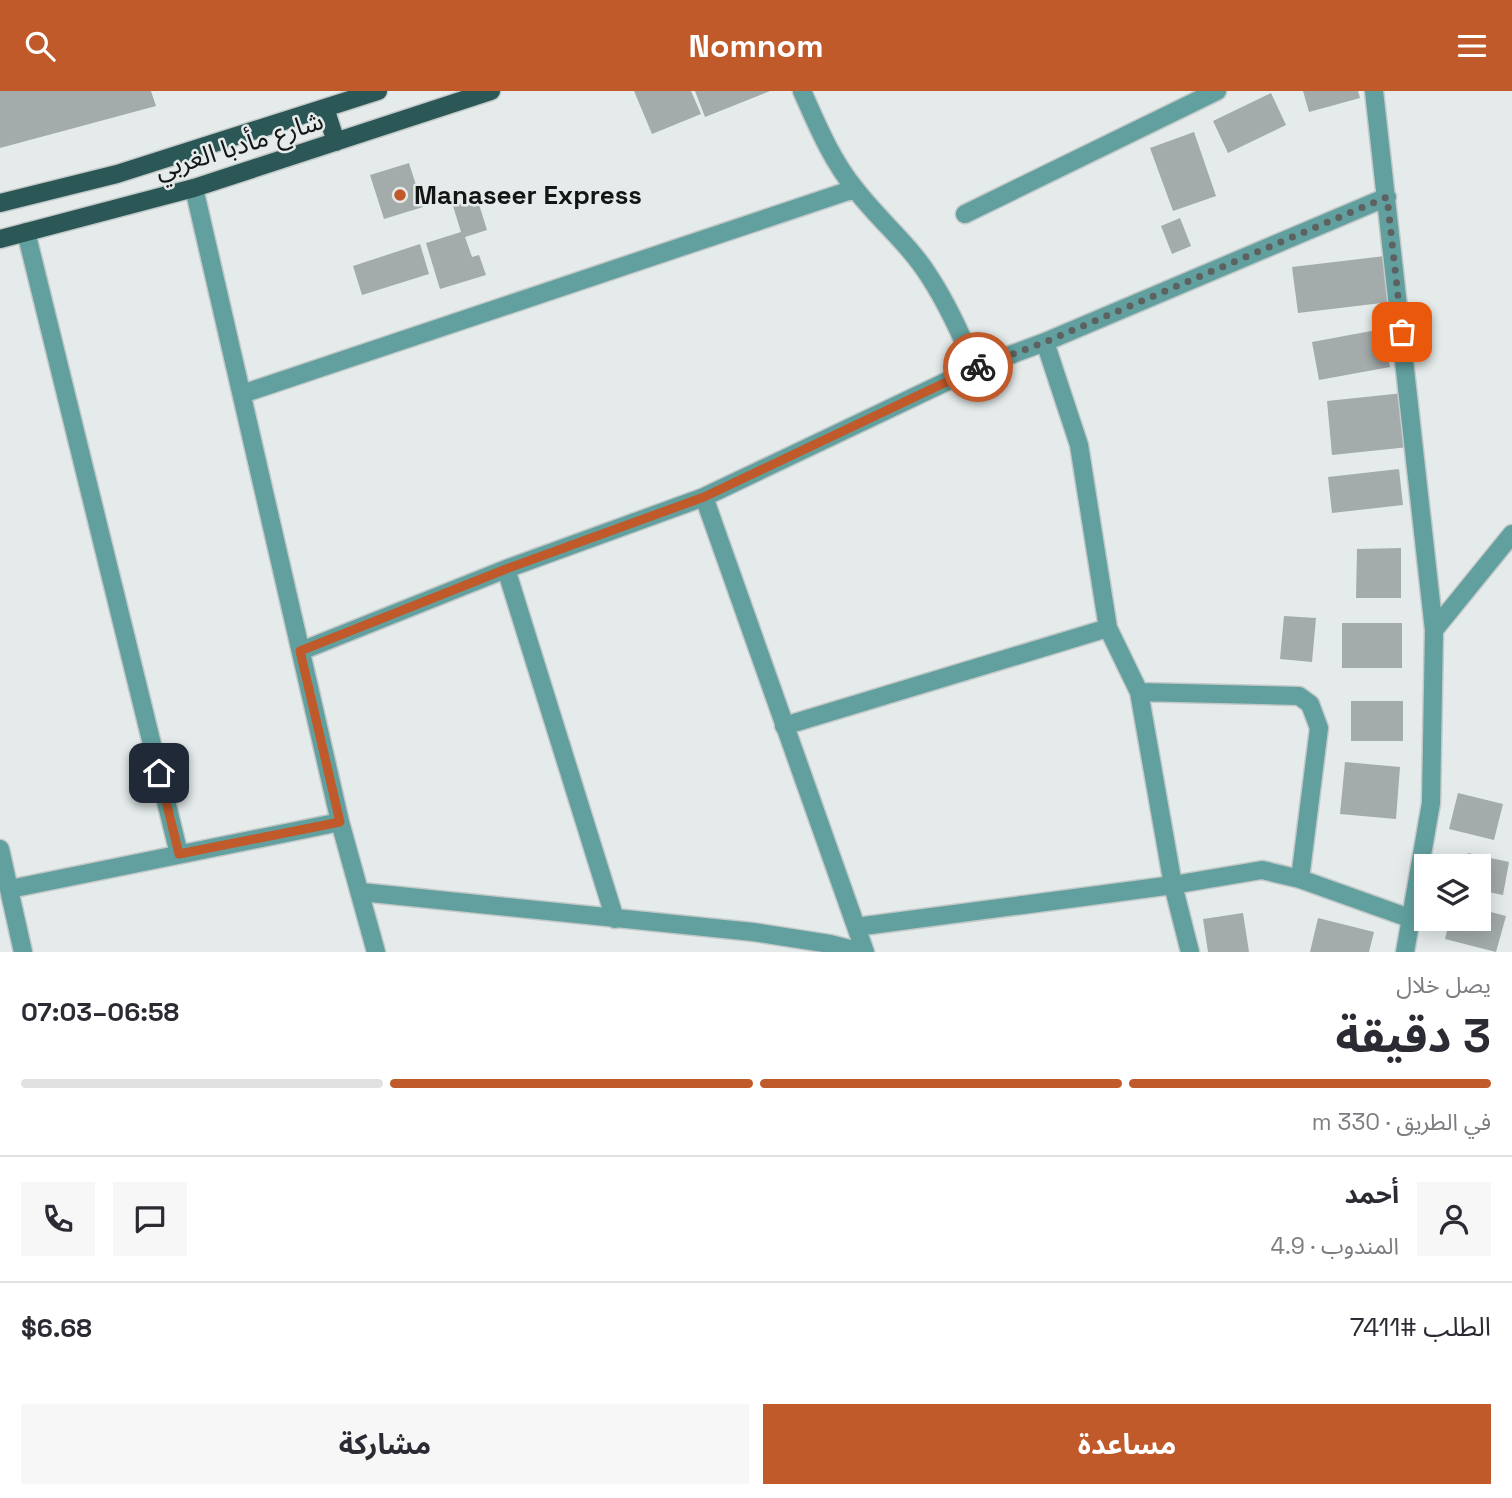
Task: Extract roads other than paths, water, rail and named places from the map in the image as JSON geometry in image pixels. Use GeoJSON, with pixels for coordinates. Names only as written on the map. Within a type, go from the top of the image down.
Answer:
{"type":"FeatureCollection","features":[{"type":"Feature","properties":{"kind":"main road","name":"شارع مأدبا الغربي"},"geometry":{"type":"LineString","coordinates":[[0,203],[117,174],[378,91]]}},
{"type":"Feature","properties":{"kind":"main road","name":"شارع مأدبا الغربي"},"geometry":{"type":"LineString","coordinates":[[0,239],[194,188],[491,91]]}},
{"type":"Feature","properties":{"kind":"main road"},"geometry":{"type":"LineString","coordinates":[[325,108],[336,142]]}},
{"type":"Feature","properties":{"kind":"street"},"geometry":{"type":"LineString","coordinates":[[802,91],[834,158],[854,188],[930,277],[961,334],[975,368]]}},
{"type":"Feature","properties":{"kind":"street"},"geometry":{"type":"LineString","coordinates":[[965,214],[1217,91]]}},
{"type":"Feature","properties":{"kind":"street"},"geometry":{"type":"LineString","coordinates":[[1374,91],[1434,630],[1431,803],[1405,952]]}},
{"type":"Feature","properties":{"kind":"street"},"geometry":{"type":"LineString","coordinates":[[194,188],[340,822],[376,952]]}},
{"type":"Feature","properties":{"kind":"street"},"geometry":{"type":"LineString","coordinates":[[242,394],[854,188]]}},
{"type":"Feature","properties":{"kind":"street"},"geometry":{"type":"LineString","coordinates":[[300,651],[506,569],[704,497],[975,368],[1045,342],[1387,197]]}},
{"type":"Feature","properties":{"kind":"street"},"geometry":{"type":"LineString","coordinates":[[26,232],[179,854]]}},
{"type":"Feature","properties":{"kind":"street"},"geometry":{"type":"LineString","coordinates":[[1045,342],[1079,445],[1108,628],[1139,692],[1173,885],[1190,952]]}},
{"type":"Feature","properties":{"kind":"street"},"geometry":{"type":"LineString","coordinates":[[361,892],[753,932],[863,952],[704,497]]}},
{"type":"Feature","properties":{"kind":"street"},"geometry":{"type":"LineString","coordinates":[[1434,630],[1512,534]]}},
{"type":"Feature","properties":{"kind":"street"},"geometry":{"type":"LineString","coordinates":[[506,569],[615,919]]}},
{"type":"Feature","properties":{"kind":"street"},"geometry":{"type":"LineString","coordinates":[[784,726],[1108,628]]}},
{"type":"Feature","properties":{"kind":"street"},"geometry":{"type":"LineString","coordinates":[[1139,692],[1299,696],[1310,705],[1319,728],[1300,879]]}},
{"type":"Feature","properties":{"kind":"street"},"geometry":{"type":"LineString","coordinates":[[10,889],[340,822]]}},
{"type":"Feature","properties":{"kind":"street"},"geometry":{"type":"LineString","coordinates":[[0,849],[23,952]]}},
{"type":"Feature","properties":{"kind":"street"},"geometry":{"type":"LineString","coordinates":[[856,927],[1173,885],[1262,870],[1300,879],[1412,919]]}},
{"type":"Feature","properties":{"kind":"place","name":"Manaseer Express"},"geometry":{"type":"Point","coordinates":[400,195]}}]}
